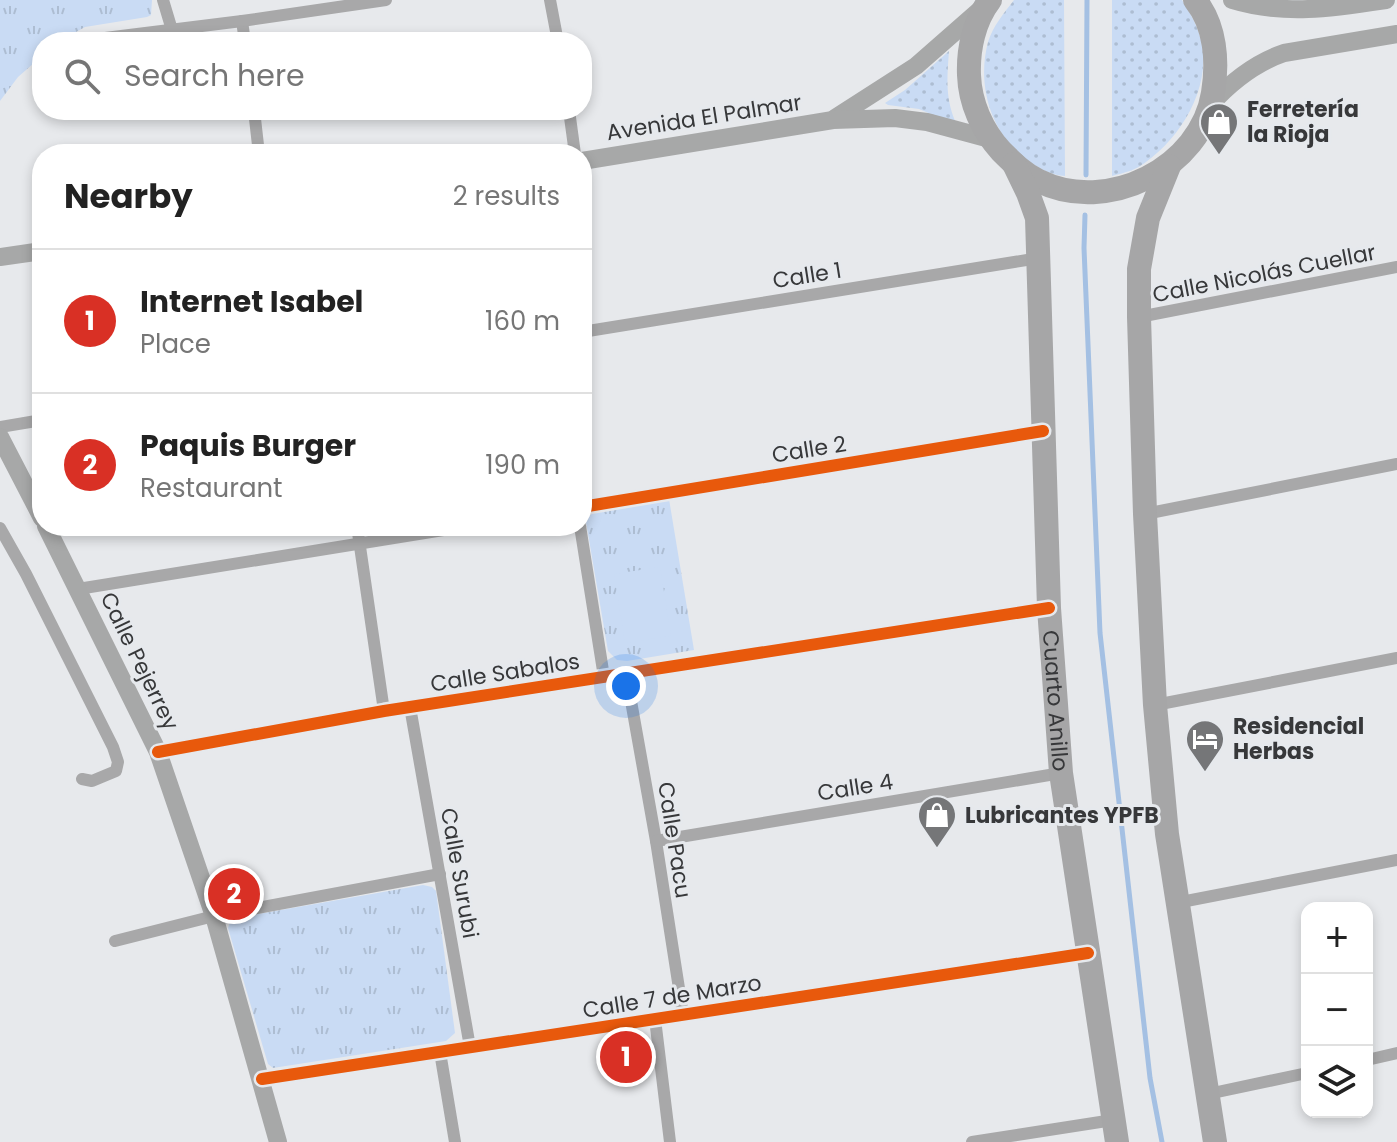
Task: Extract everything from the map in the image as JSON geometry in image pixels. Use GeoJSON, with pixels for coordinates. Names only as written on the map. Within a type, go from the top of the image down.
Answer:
{"type":"FeatureCollection","features":[{"type":"Feature","properties":{"kind":"highway"},"geometry":{"type":"LineString","coordinates":[[988,2],[974,31],[968,58],[969,87],[977,114],[990,139],[1034,179],[1057,188],[1085,192],[1114,190],[1140,183],[1169,166],[1202,128],[1211,104],[1217,70],[1213,37],[1195,0]]}},
{"type":"Feature","properties":{"kind":"highway","name":"Cuarto Anillo"},"geometry":{"type":"LineString","coordinates":[[1014,164],[1037,218],[1049,608],[1061,773],[1115,1131]]}},
{"type":"Feature","properties":{"kind":"highway"},"geometry":{"type":"LineString","coordinates":[[1169,166],[1148,218],[1139,269],[1145,514],[1155,705],[1167,834],[1215,1142]]}},
{"type":"Feature","properties":{"kind":"street"},"geometry":{"type":"LineString","coordinates":[[163,0],[172,30]]}},
{"type":"Feature","properties":{"kind":"street"},"geometry":{"type":"LineString","coordinates":[[155,32],[352,2],[386,0]]}},
{"type":"Feature","properties":{"kind":"street"},"geometry":{"type":"LineString","coordinates":[[550,0],[556,32]]}},
{"type":"Feature","properties":{"kind":"street"},"geometry":{"type":"LineString","coordinates":[[1232,0],[1279,10],[1386,0]]}},
{"type":"Feature","properties":{"kind":"street","name":"Avenida El Palmar"},"geometry":{"type":"LineString","coordinates":[[833,120],[916,66],[988,2]]}},
{"type":"Feature","properties":{"kind":"street"},"geometry":{"type":"LineString","coordinates":[[242,21],[244,32]]}},
{"type":"Feature","properties":{"kind":"street"},"geometry":{"type":"LineString","coordinates":[[1211,104],[1240,77],[1268,58],[1397,34]]}},
{"type":"Feature","properties":{"kind":"street","name":"Avenida El Palmar"},"geometry":{"type":"LineString","coordinates":[[592,159],[833,120],[895,118],[927,122],[990,139]]}},
{"type":"Feature","properties":{"kind":"street"},"geometry":{"type":"LineString","coordinates":[[255,120],[258,144]]}},
{"type":"Feature","properties":{"kind":"street"},"geometry":{"type":"LineString","coordinates":[[570,120],[574,144]]}},
{"type":"Feature","properties":{"kind":"street"},"geometry":{"type":"LineString","coordinates":[[0,257],[32,252]]}},
{"type":"Feature","properties":{"kind":"street","name":"Calle 1"},"geometry":{"type":"LineString","coordinates":[[592,330],[1039,258]]}},
{"type":"Feature","properties":{"kind":"street","name":"Calle Nicolás Cuellar"},"geometry":{"type":"LineString","coordinates":[[1139,317],[1397,267]]}},
{"type":"Feature","properties":{"kind":"street"},"geometry":{"type":"LineString","coordinates":[[0,427],[32,422]]}},
{"type":"Feature","properties":{"kind":"street","name":"Calle 2"},"geometry":{"type":"LineString","coordinates":[[592,505],[1043,431]]}},
{"type":"Feature","properties":{"kind":"street"},"geometry":{"type":"LineString","coordinates":[[0,437],[32,499]]}},
{"type":"Feature","properties":{"kind":"street"},"geometry":{"type":"LineString","coordinates":[[1145,514],[1397,464]]}},
{"type":"Feature","properties":{"kind":"street"},"geometry":{"type":"LineString","coordinates":[[0,528],[26,574],[118,762],[116,771],[92,781],[82,779]]}},
{"type":"Feature","properties":{"kind":"street","name":"Calle Pejerrey"},"geometry":{"type":"LineString","coordinates":[[51,536],[158,752],[214,916],[278,1142]]}},
{"type":"Feature","properties":{"kind":"street"},"geometry":{"type":"LineString","coordinates":[[358,536],[384,711]]}},
{"type":"Feature","properties":{"kind":"street"},"geometry":{"type":"LineString","coordinates":[[78,589],[404,536]]}},
{"type":"Feature","properties":{"kind":"street"},"geometry":{"type":"LineString","coordinates":[[582,536],[604,677]]}},
{"type":"Feature","properties":{"kind":"street","name":"Calle Sabalos"},"geometry":{"type":"LineString","coordinates":[[158,752],[384,711],[1049,608]]}},
{"type":"Feature","properties":{"kind":"street"},"geometry":{"type":"LineString","coordinates":[[1155,705],[1397,658]]}},
{"type":"Feature","properties":{"kind":"street","name":"Calle Pacu"},"geometry":{"type":"LineString","coordinates":[[626,673],[683,1014]]}},
{"type":"Feature","properties":{"kind":"street","name":"Calle Surubi"},"geometry":{"type":"LineString","coordinates":[[410,707],[470,1047]]}},
{"type":"Feature","properties":{"kind":"street","name":"Calle 4"},"geometry":{"type":"LineString","coordinates":[[656,841],[1061,773]]}},
{"type":"Feature","properties":{"kind":"street"},"geometry":{"type":"LineString","coordinates":[[1176,903],[1397,860]]}},
{"type":"Feature","properties":{"kind":"street"},"geometry":{"type":"LineString","coordinates":[[115,941],[214,916],[440,874]]}},
{"type":"Feature","properties":{"kind":"street","name":"Calle 7 de Marzo"},"geometry":{"type":"LineString","coordinates":[[262,1079],[1088,953]]}},
{"type":"Feature","properties":{"kind":"street"},"geometry":{"type":"LineString","coordinates":[[655,1019],[670,1142]]}},
{"type":"Feature","properties":{"kind":"street"},"geometry":{"type":"LineString","coordinates":[[440,1052],[455,1142]]}},
{"type":"Feature","properties":{"kind":"street"},"geometry":{"type":"LineString","coordinates":[[1373,1059],[1397,1053]]}},
{"type":"Feature","properties":{"kind":"street"},"geometry":{"type":"LineString","coordinates":[[1208,1094],[1301,1074]]}},
{"type":"Feature","properties":{"kind":"street"},"geometry":{"type":"LineString","coordinates":[[972,1142],[1115,1131]]}},
{"type":"Feature","properties":{"kind":"green space"},"geometry":{"type":"Polygon","coordinates":[[[0,0],[152,0],[151,15],[147,17],[85,27],[76,32],[32,32],[32,65],[0,101],[0,0]]]}},
{"type":"Feature","properties":{"kind":"green space"},"geometry":{"type":"Polygon","coordinates":[[[1014,0],[1064,0],[1065,176],[1043,170],[1017,152],[990,110],[984,76],[988,42],[1014,0]]]}},
{"type":"Feature","properties":{"kind":"green space"},"geometry":{"type":"Polygon","coordinates":[[[1112,0],[1182,0],[1199,33],[1203,62],[1197,95],[1171,139],[1142,165],[1112,176],[1112,0]]]}},
{"type":"Feature","properties":{"kind":"green space"},"geometry":{"type":"Polygon","coordinates":[[[949,51],[947,80],[957,125],[919,109],[885,103],[905,90],[949,51]]]}},
{"type":"Feature","properties":{"kind":"green space"},"geometry":{"type":"Polygon","coordinates":[[[669,499],[694,650],[627,661],[617,660],[608,651],[588,536],[592,536],[592,514],[597,510],[669,499]]]}},
{"type":"Feature","properties":{"kind":"green space"},"geometry":{"type":"Polygon","coordinates":[[[660,567],[671,636],[625,643],[614,574],[660,567]]]}},
{"type":"Feature","properties":{"kind":"green space"},"geometry":{"type":"Polygon","coordinates":[[[423,885],[436,891],[455,1033],[446,1041],[273,1068],[268,1064],[228,928],[230,922],[235,918],[423,885]]]}},
{"type":"Feature","properties":{"kind":"waterway"},"geometry":{"type":"LineString","coordinates":[[1086,175],[1087,0]]}},
{"type":"Feature","properties":{"kind":"waterway"},"geometry":{"type":"LineString","coordinates":[[1085,215],[1100,633],[1150,1078],[1162,1142]]}},
{"type":"Feature","properties":{"kind":"cycle path"},"geometry":{"type":"LineString","coordinates":[[592,505],[1043,431]]}},
{"type":"Feature","properties":{"kind":"cycle path"},"geometry":{"type":"LineString","coordinates":[[158,752],[384,711],[1049,608]]}},
{"type":"Feature","properties":{"kind":"cycle path"},"geometry":{"type":"LineString","coordinates":[[262,1079],[1088,953]]}},
{"type":"Feature","properties":{"kind":"place","name":"Ferretería la Rioja"},"geometry":{"type":"Point","coordinates":[1219,156]}},
{"type":"Feature","properties":{"kind":"place","name":"Residencial Herbas"},"geometry":{"type":"Point","coordinates":[1205,773]}},
{"type":"Feature","properties":{"kind":"place","name":"Lubricantes YPFB"},"geometry":{"type":"Point","coordinates":[937,849]}},
{"type":"Feature","properties":{"kind":"place","name":"Paquis Burger"},"geometry":{"type":"Point","coordinates":[234,894]}},
{"type":"Feature","properties":{"kind":"place","name":"Internet Isabel"},"geometry":{"type":"Point","coordinates":[626,1057]}}]}
